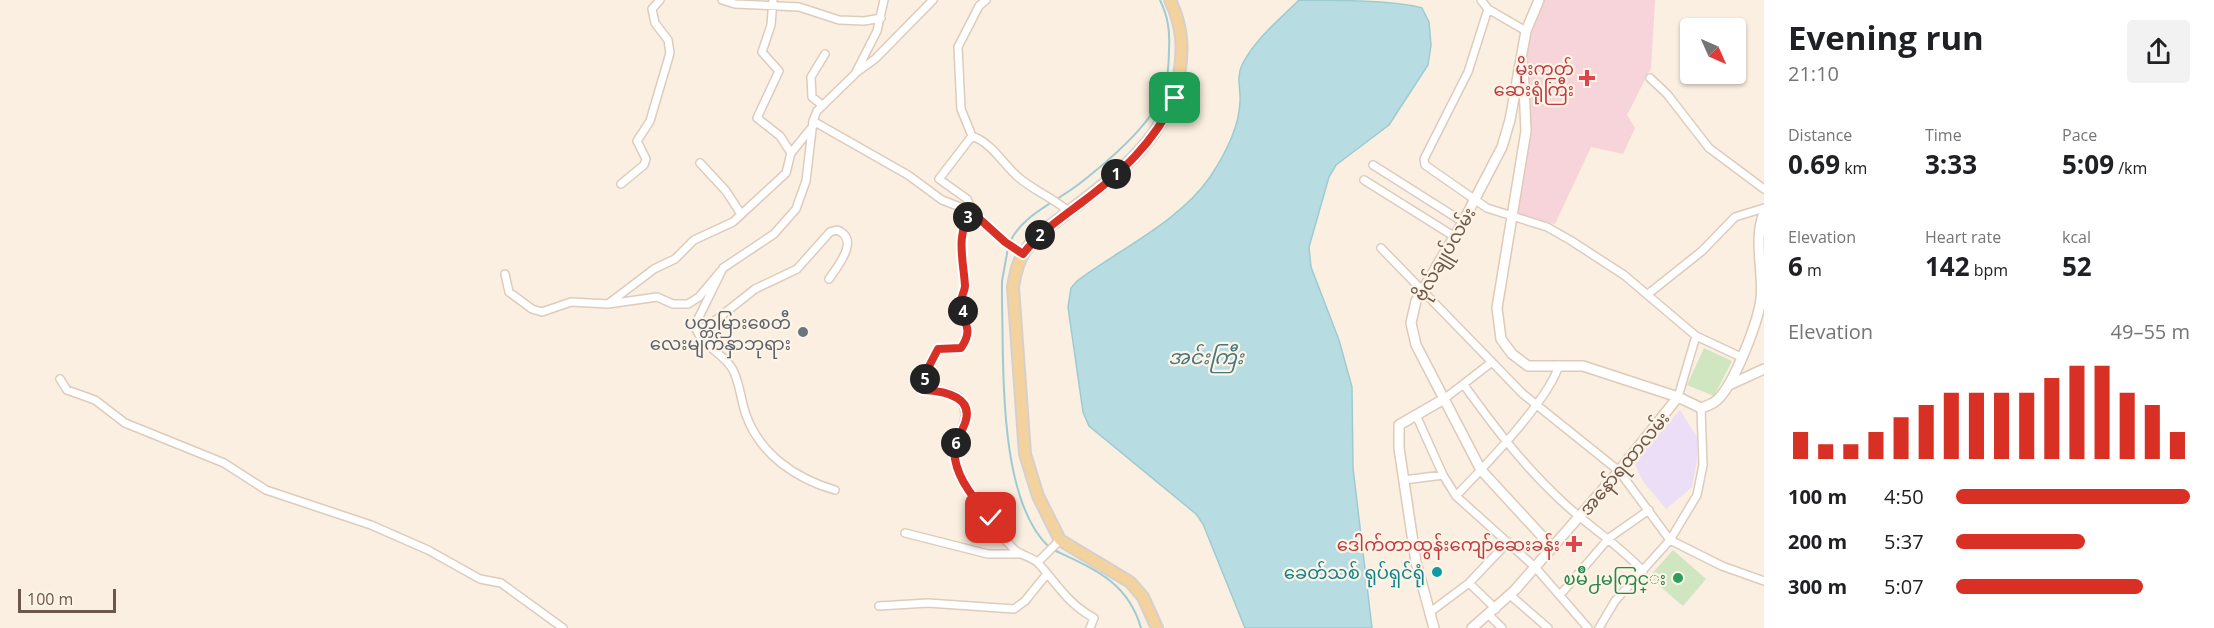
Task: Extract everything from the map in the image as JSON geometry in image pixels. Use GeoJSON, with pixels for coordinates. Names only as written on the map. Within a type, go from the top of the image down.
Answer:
{"type":"FeatureCollection","features":[{"type":"Feature","properties":{"kind":"main road"},"geometry":{"type":"LineString","coordinates":[[1157,628],[1146,602],[1130,582],[1054,546],[1025,454],[1013,301],[1016,272],[1023,254],[1040,234],[1119,172],[1152,139],[1165,120],[1175,98],[1182,50],[1180,26],[1170,0]]}},
{"type":"Feature","properties":{"kind":"street"},"geometry":{"type":"LineString","coordinates":[[621,184],[644,165],[646,159],[637,141],[650,121],[670,53],[668,40],[653,17],[652,9],[660,0]]}},
{"type":"Feature","properties":{"kind":"street"},"geometry":{"type":"LineString","coordinates":[[722,0],[735,4],[773,3],[799,7],[839,20],[864,21],[881,18]]}},
{"type":"Feature","properties":{"kind":"street"},"geometry":{"type":"LineString","coordinates":[[855,74],[881,18],[884,0]]}},
{"type":"Feature","properties":{"kind":"street"},"geometry":{"type":"LineString","coordinates":[[608,304],[654,269],[675,259],[694,240],[733,222],[786,173],[791,153],[813,124],[822,105],[874,59],[933,0]]}},
{"type":"Feature","properties":{"kind":"street"},"geometry":{"type":"LineString","coordinates":[[986,0],[979,6],[958,47],[961,109],[972,136],[984,142],[1019,177],[1070,212]]}},
{"type":"Feature","properties":{"kind":"street"},"geometry":{"type":"LineString","coordinates":[[1481,0],[1488,9],[1526,32]]}},
{"type":"Feature","properties":{"kind":"street","name":"ဗိုလ်‌ချုပ်‌လမ်း"},"geometry":{"type":"LineString","coordinates":[[1539,0],[1526,32],[1507,134],[1475,201],[1421,290],[1412,310],[1412,333],[1481,470],[1552,547]]}},
{"type":"Feature","properties":{"kind":"street"},"geometry":{"type":"LineString","coordinates":[[773,3],[771,25],[762,52],[779,71],[757,118],[780,136],[791,153]]}},
{"type":"Feature","properties":{"kind":"street"},"geometry":{"type":"LineString","coordinates":[[1488,9],[1474,45],[1468,72],[1423,163],[1475,201],[1493,211],[1547,227],[1570,240],[1648,294],[1696,336],[1741,357]]}},
{"type":"Feature","properties":{"kind":"street"},"geometry":{"type":"LineString","coordinates":[[1522,53],[1526,131],[1514,218],[1497,308],[1502,339],[1512,354],[1528,366],[1582,366],[1678,397],[1696,336]]}},
{"type":"Feature","properties":{"kind":"street"},"geometry":{"type":"LineString","coordinates":[[822,105],[812,97],[810,83],[825,54]]}},
{"type":"Feature","properties":{"kind":"street"},"geometry":{"type":"LineString","coordinates":[[1650,78],[1667,94],[1709,148],[1764,189]]}},
{"type":"Feature","properties":{"kind":"street"},"geometry":{"type":"LineString","coordinates":[[813,124],[908,174],[942,200],[973,213],[1005,242],[1023,254]]}},
{"type":"Feature","properties":{"kind":"street"},"geometry":{"type":"LineString","coordinates":[[505,274],[510,292],[532,309],[542,312],[571,302],[608,304],[657,297],[673,304],[688,304],[699,297],[723,268],[774,234],[796,210],[805,189],[813,124]]}},
{"type":"Feature","properties":{"kind":"street"},"geometry":{"type":"LineString","coordinates":[[972,136],[939,179],[967,199],[973,213]]}},
{"type":"Feature","properties":{"kind":"street"},"geometry":{"type":"LineString","coordinates":[[700,162],[726,191],[741,214]]}},
{"type":"Feature","properties":{"kind":"street"},"geometry":{"type":"LineString","coordinates":[[1373,165],[1463,222]]}},
{"type":"Feature","properties":{"kind":"street"},"geometry":{"type":"LineString","coordinates":[[1364,180],[1455,237]]}},
{"type":"Feature","properties":{"kind":"street"},"geometry":{"type":"LineString","coordinates":[[1648,294],[1702,251],[1735,217],[1764,208]]}},
{"type":"Feature","properties":{"kind":"street"},"geometry":{"type":"LineString","coordinates":[[973,213],[964,224],[961,259],[965,285],[960,301],[969,329],[965,342],[957,350],[938,349],[927,370],[923,390],[950,393],[962,402],[966,417],[955,449],[959,471],[971,495],[1004,538],[1022,554],[1038,562],[1046,575],[1081,611],[1094,618],[1090,628]]}},
{"type":"Feature","properties":{"kind":"street"},"geometry":{"type":"LineString","coordinates":[[1599,628],[1616,601],[1670,540],[1697,495],[1701,478],[1701,408],[1717,401],[1729,385],[1758,315],[1761,299],[1758,239],[1764,213]]}},
{"type":"Feature","properties":{"kind":"street"},"geometry":{"type":"LineString","coordinates":[[696,329],[707,327],[755,289],[797,270],[830,232],[837,230],[845,236],[848,244],[842,261],[829,279]]}},
{"type":"Feature","properties":{"kind":"street"},"geometry":{"type":"LineString","coordinates":[[1381,248],[1535,404],[1620,471],[1670,540],[1722,566],[1764,581]]}},
{"type":"Feature","properties":{"kind":"street"},"geometry":{"type":"LineString","coordinates":[[723,268],[696,323],[696,329],[702,341],[724,358],[733,370],[747,419],[767,452],[807,479],[835,490]]}},
{"type":"Feature","properties":{"kind":"street"},"geometry":{"type":"LineString","coordinates":[[1434,628],[1416,562],[1399,448],[1399,425],[1444,399],[1492,362]]}},
{"type":"Feature","properties":{"kind":"street"},"geometry":{"type":"LineString","coordinates":[[1456,496],[1506,443],[1552,381],[1559,365]]}},
{"type":"Feature","properties":{"kind":"street"},"geometry":{"type":"LineString","coordinates":[[1729,385],[1764,369]]}},
{"type":"Feature","properties":{"kind":"street"},"geometry":{"type":"LineString","coordinates":[[60,379],[67,390],[95,400],[125,423],[224,463],[266,490],[371,525],[428,550],[480,579],[501,583],[563,628]]}},
{"type":"Feature","properties":{"kind":"street"},"geometry":{"type":"LineString","coordinates":[[1464,385],[1506,443],[1539,479],[1580,516],[1610,538],[1643,571]]}},
{"type":"Feature","properties":{"kind":"street","name":"အ‌နော်‌ရထာလမ်း"},"geometry":{"type":"LineString","coordinates":[[1472,628],[1510,595],[1535,567],[1620,471],[1678,397],[1701,408]]}},
{"type":"Feature","properties":{"kind":"street"},"geometry":{"type":"LineString","coordinates":[[1416,415],[1443,475],[1456,496],[1535,567],[1588,628]]}},
{"type":"Feature","properties":{"kind":"street"},"geometry":{"type":"LineString","coordinates":[[1404,480],[1443,475]]}},
{"type":"Feature","properties":{"kind":"street"},"geometry":{"type":"LineString","coordinates":[[1560,595],[1610,538],[1649,510]]}},
{"type":"Feature","properties":{"kind":"street"},"geometry":{"type":"LineString","coordinates":[[905,533],[988,554],[1022,554]]}},
{"type":"Feature","properties":{"kind":"street"},"geometry":{"type":"LineString","coordinates":[[1429,613],[1468,583],[1508,542]]}},
{"type":"Feature","properties":{"kind":"street"},"geometry":{"type":"LineString","coordinates":[[1038,562],[1054,546]]}},
{"type":"Feature","properties":{"kind":"street"},"geometry":{"type":"LineString","coordinates":[[879,606],[928,603],[1014,609],[1025,601],[1046,575]]}},
{"type":"Feature","properties":{"kind":"street"},"geometry":{"type":"LineString","coordinates":[[1468,583],[1502,628]]}},
{"type":"Feature","properties":{"kind":"street"},"geometry":{"type":"LineString","coordinates":[[1510,595],[1548,628]]}},
{"type":"Feature","properties":{"kind":"shaded area","name":"မိုးကုတ်‌ ‌ဆေးရုံကြီး"},"geometry":{"type":"Polygon","coordinates":[[[1543,0],[1655,0],[1651,68],[1627,115],[1635,128],[1623,154],[1591,147],[1555,224],[1515,216],[1527,151],[1529,84],[1526,49],[1543,0]]]}},
{"type":"Feature","properties":{"kind":"shaded area"},"geometry":{"type":"Polygon","coordinates":[[[1680,410],[1697,437],[1697,461],[1692,487],[1666,509],[1643,481],[1634,462],[1680,410]]]}},
{"type":"Feature","properties":{"kind":"green space"},"geometry":{"type":"Polygon","coordinates":[[[1704,348],[1732,361],[1714,396],[1687,385],[1704,348]]]}},
{"type":"Feature","properties":{"kind":"green space","name":"ၿမိဳ႕မကြင္း"},"geometry":{"type":"Polygon","coordinates":[[[1673,550],[1706,579],[1683,606],[1649,577],[1673,550]]]}},
{"type":"Feature","properties":{"kind":"water","name":"အင်းကြီး"},"geometry":{"type":"Polygon","coordinates":[[[1299,0],[1362,1],[1411,5],[1422,8],[1429,22],[1431,45],[1428,65],[1389,125],[1336,165],[1329,177],[1309,247],[1311,267],[1339,340],[1352,387],[1353,468],[1372,628],[1245,628],[1203,524],[1196,514],[1089,426],[1083,412],[1068,307],[1071,288],[1077,281],[1166,221],[1197,193],[1210,177],[1225,151],[1237,121],[1240,102],[1239,74],[1242,65],[1260,38],[1299,0]]]}},
{"type":"Feature","properties":{"kind":"waterway"},"geometry":{"type":"LineString","coordinates":[[1010,242],[1015,232],[1031,217],[1079,184],[1128,142],[1159,103],[1166,80],[1169,42],[1167,18],[1160,0]]}},
{"type":"Feature","properties":{"kind":"waterway"},"geometry":{"type":"LineString","coordinates":[[1008,248],[1002,281],[1004,396],[1007,431],[1020,498],[1032,525],[1049,547]]}},
{"type":"Feature","properties":{"kind":"waterway"},"geometry":{"type":"LineString","coordinates":[[1054,550],[1108,579],[1128,599],[1141,628]]}},
{"type":"Feature","properties":{"kind":"place","name":"မိုးကုတ်‌ ‌ဆေးရုံကြီး"},"geometry":{"type":"Point","coordinates":[1587,78]}},
{"type":"Feature","properties":{"kind":"place","name":"ပတ္တမြား‌စေတီ‌ လေးမျက်နှာဘုရား"},"geometry":{"type":"Point","coordinates":[803,332]}},
{"type":"Feature","properties":{"kind":"place","name":"ဒေါက်တာထွန်းကျော်ဆေးခန်း"},"geometry":{"type":"Point","coordinates":[1574,544]}},
{"type":"Feature","properties":{"kind":"place","name":"ခေတ်သစ် ရုပ်‌ရှင်ရုံ"},"geometry":{"type":"Point","coordinates":[1437,572]}},
{"type":"Feature","properties":{"kind":"place","name":"ၿမိဳ႕မကြင္း"},"geometry":{"type":"Point","coordinates":[1678,578]}},
{"type":"Feature","properties":{"kind":"route"},"geometry":{"type":"LineString","coordinates":[[991,518],[971,495],[955,458],[955,449],[966,417],[962,402],[950,393],[923,390],[927,370],[938,349],[957,350],[961,348],[969,329],[960,301],[965,290],[961,259],[964,224],[973,213],[1005,242],[1023,254],[1040,234],[1097,191],[1152,139],[1165,120],[1175,98]]}}]}
